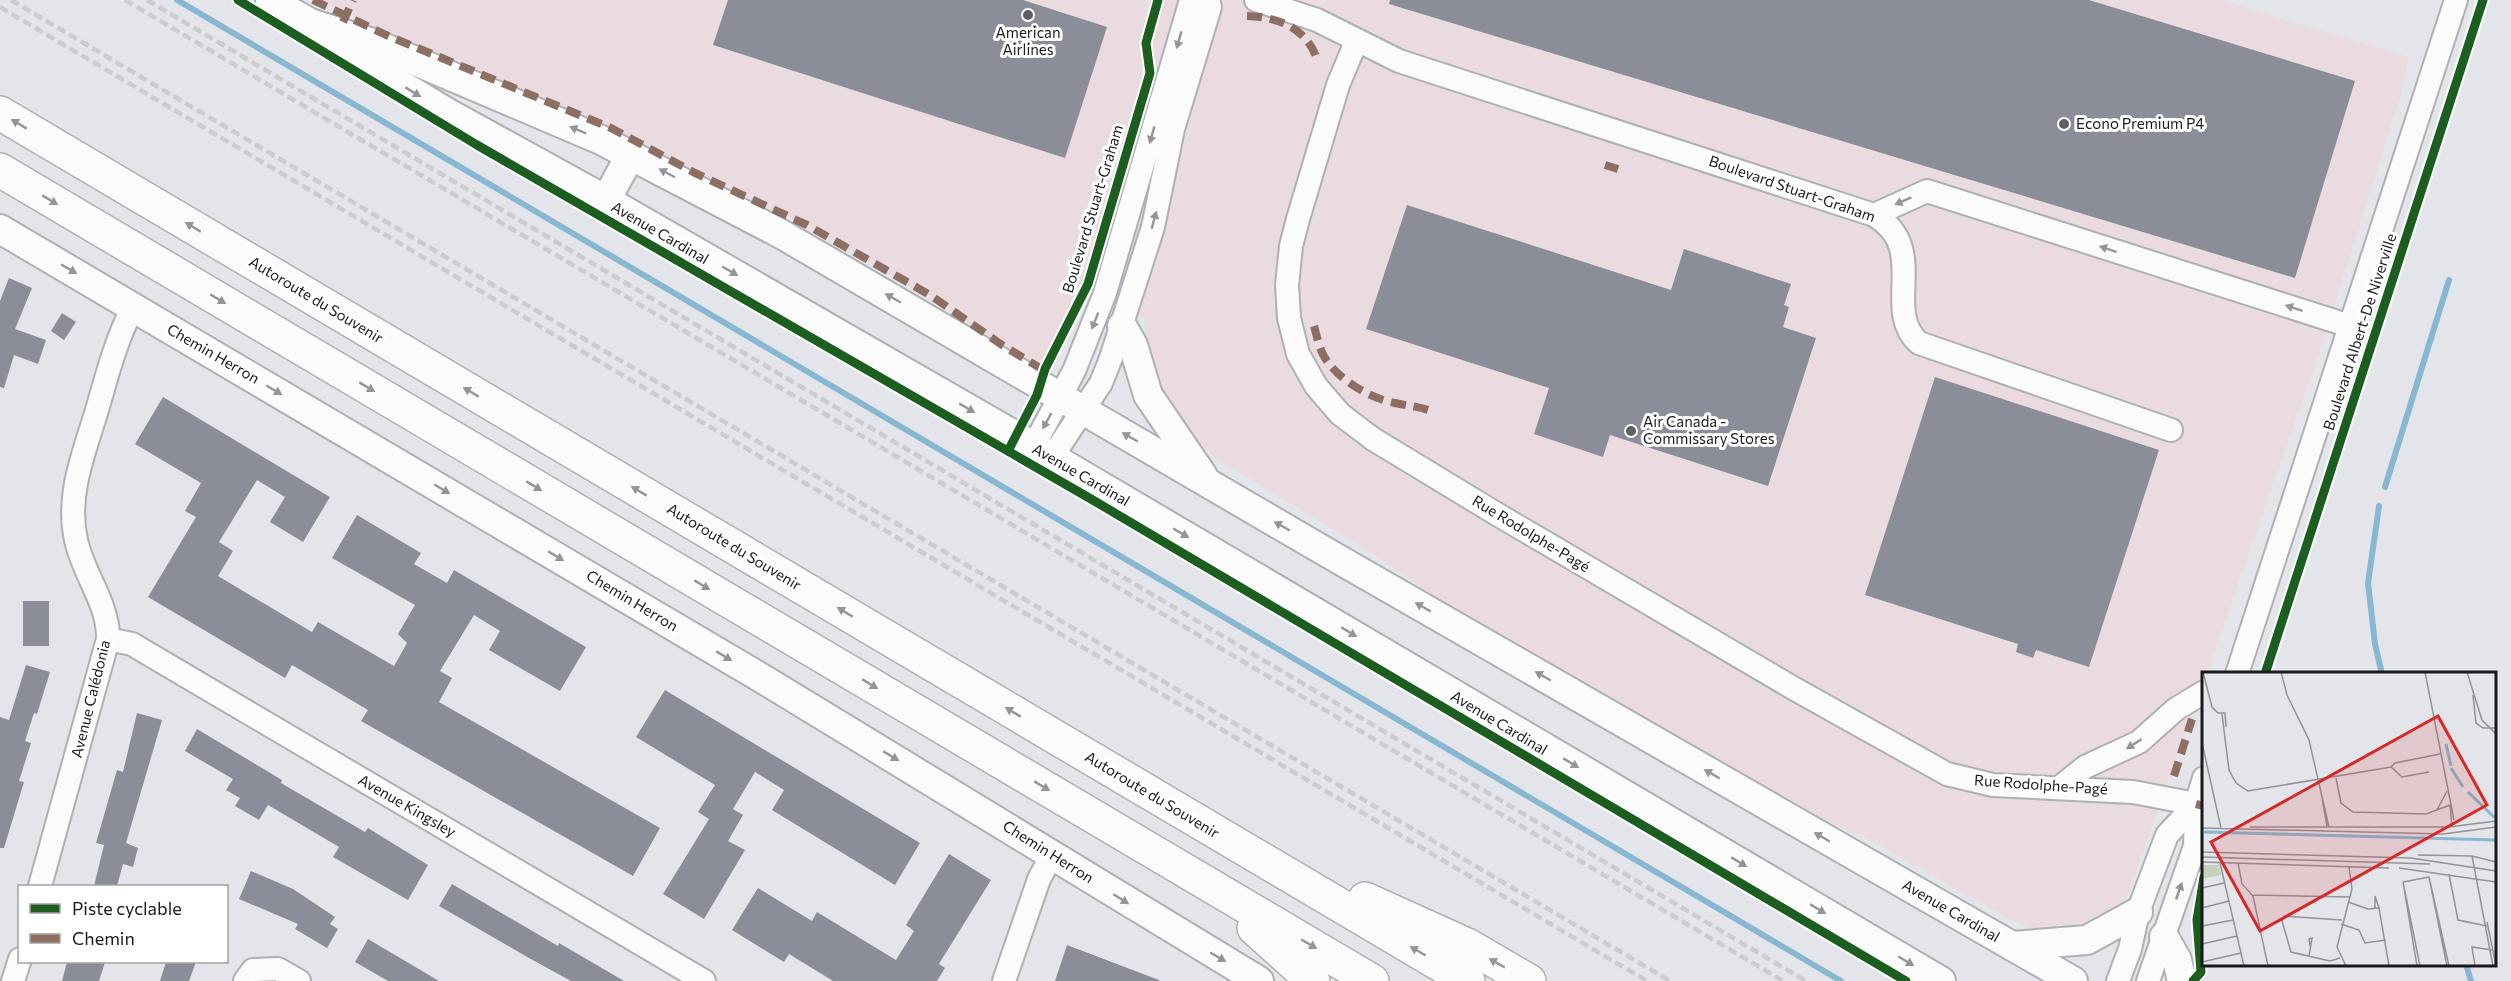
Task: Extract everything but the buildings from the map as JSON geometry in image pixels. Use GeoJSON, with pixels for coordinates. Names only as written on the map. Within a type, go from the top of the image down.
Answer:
{"type":"FeatureCollection","features":[{"type":"Feature","properties":{"kind":"highway","name":"Autoroute du Souvenir"},"geometry":{"type":"LineString","coordinates":[[0,113],[1468,981]]}},
{"type":"Feature","properties":{"kind":"highway"},"geometry":{"type":"LineString","coordinates":[[0,170],[1372,981]]}},
{"type":"Feature","properties":{"kind":"highway"},"geometry":{"type":"LineString","coordinates":[[1203,825],[1468,946],[1529,981]]}},
{"type":"Feature","properties":{"kind":"highway"},"geometry":{"type":"LineString","coordinates":[[1204,882],[1313,981]]}},
{"type":"Feature","properties":{"kind":"main road","name":"Avenue Cardinal"},"geometry":{"type":"LineString","coordinates":[[270,0],[310,23],[363,62],[448,113],[606,200],[1043,452],[1941,981]]}},
{"type":"Feature","properties":{"kind":"main road","name":"Avenue Cardinal"},"geometry":{"type":"LineString","coordinates":[[310,23],[373,44],[631,154],[819,255],[2073,981]]}},
{"type":"Feature","properties":{"kind":"main road"},"geometry":{"type":"LineString","coordinates":[[606,200],[631,154]]}},
{"type":"Feature","properties":{"kind":"main road","name":"Chemin Herron"},"geometry":{"type":"LineString","coordinates":[[0,229],[743,667],[1259,981]]}},
{"type":"Feature","properties":{"kind":"main road"},"geometry":{"type":"LineString","coordinates":[[1122,326],[1133,345],[1148,395],[1208,482]]}},
{"type":"Feature","properties":{"kind":"main road"},"geometry":{"type":"LineString","coordinates":[[2012,946],[2088,940],[2138,912]]}},
{"type":"Feature","properties":{"kind":"main road"},"geometry":{"type":"LineString","coordinates":[[2164,937],[2177,960],[2182,981]]}},
{"type":"Feature","properties":{"kind":"street"},"geometry":{"type":"LineString","coordinates":[[1043,452],[1072,402],[1083,350],[1108,284],[1191,0]]}},
{"type":"Feature","properties":{"kind":"street"},"geometry":{"type":"LineString","coordinates":[[1072,402],[1101,382],[1122,326],[1153,227],[1173,129],[1210,7],[1208,0]]}},
{"type":"Feature","properties":{"kind":"street"},"geometry":{"type":"LineString","coordinates":[[1256,0],[1317,20],[1356,42]]}},
{"type":"Feature","properties":{"kind":"street","name":"Boulevard Albert-De Niverville"},"geometry":{"type":"LineString","coordinates":[[2236,672],[2456,0]]}},
{"type":"Feature","properties":{"kind":"street","name":"Boulevard Stuart-Graham"},"geometry":{"type":"LineString","coordinates":[[1356,42],[1399,61],[1874,215],[1885,221],[1898,236],[1904,267],[1905,318],[1912,337],[1918,343],[2171,430]]}},
{"type":"Feature","properties":{"kind":"street","name":"Rue Rodolphe-Pagé"},"geometry":{"type":"LineString","coordinates":[[1356,42],[1338,85],[1298,219],[1288,265],[1288,301],[1293,335],[1306,372],[1326,399],[1356,427],[1412,463],[1723,648],[1933,767],[1979,783],[2133,792],[2196,804]]}},
{"type":"Feature","properties":{"kind":"street"},"geometry":{"type":"LineString","coordinates":[[1874,215],[1927,191],[2350,326]]}},
{"type":"Feature","properties":{"kind":"street","name":"Avenue Calédonia"},"geometry":{"type":"LineString","coordinates":[[40,885],[108,639],[104,610],[87,575],[75,538],[73,503],[78,474],[111,362],[133,307]]}},
{"type":"Feature","properties":{"kind":"street","name":"Avenue Kingsley"},"geometry":{"type":"LineString","coordinates":[[108,639],[132,644],[704,981]]}},
{"type":"Feature","properties":{"kind":"street"},"geometry":{"type":"LineString","coordinates":[[2059,788],[2085,767],[2139,742],[2176,709],[2202,693]]}},
{"type":"Feature","properties":{"kind":"street"},"geometry":{"type":"LineString","coordinates":[[2148,981],[2195,846],[2196,804],[2202,784]]}},
{"type":"Feature","properties":{"kind":"street"},"geometry":{"type":"LineString","coordinates":[[2118,981],[2130,950],[2138,912],[2167,835],[2196,804]]}},
{"type":"Feature","properties":{"kind":"street"},"geometry":{"type":"LineString","coordinates":[[1004,981],[1039,879],[1052,855]]}},
{"type":"Feature","properties":{"kind":"street"},"geometry":{"type":"LineString","coordinates":[[13,981],[19,963]]}},
{"type":"Feature","properties":{"kind":"street"},"geometry":{"type":"LineString","coordinates":[[245,981],[253,970],[278,969],[299,981]]}},
{"type":"Feature","properties":{"kind":"shaded area"},"geometry":{"type":"Polygon","coordinates":[[[321,0],[2220,0],[2409,57],[2401,94],[2322,344],[2207,672],[2202,672],[2202,685],[2126,899],[2116,913],[2101,926],[2035,930],[2009,919],[1878,844],[1758,789],[1476,624],[1361,546],[1217,459],[1194,439],[1158,390],[1146,340],[1145,318],[1081,293],[1040,369],[938,303],[808,226],[717,183],[604,123],[411,46],[321,0]]]}},
{"type":"Feature","properties":{"kind":"waterway"},"geometry":{"type":"LineString","coordinates":[[177,0],[1841,981]]}},
{"type":"Feature","properties":{"kind":"waterway"},"geometry":{"type":"LineString","coordinates":[[2385,487],[2449,280]]}},
{"type":"Feature","properties":{"kind":"waterway"},"geometry":{"type":"LineString","coordinates":[[2379,506],[2368,583],[2375,644],[2382,672]]}},
{"type":"Feature","properties":{"kind":"waterway"},"geometry":{"type":"LineString","coordinates":[[2467,966],[2471,981]]}},
{"type":"Feature","properties":{"kind":"railway"},"geometry":{"type":"LineString","coordinates":[[11,0],[1670,981]]}},
{"type":"Feature","properties":{"kind":"railway"},"geometry":{"type":"LineString","coordinates":[[125,0],[1783,981]]}},
{"type":"Feature","properties":{"kind":"railway"},"geometry":{"type":"LineString","coordinates":[[147,0],[1806,981]]}},
{"type":"Feature","properties":{"kind":"railway"},"geometry":{"type":"LineString","coordinates":[[0,7],[1647,981]]}},
{"type":"Feature","properties":{"kind":"marked path"},"geometry":{"type":"LineString","coordinates":[[313,0],[386,35],[611,128],[695,173],[807,225],[930,295],[1002,345],[1045,371]]}},
{"type":"Feature","properties":{"kind":"marked path"},"geometry":{"type":"LineString","coordinates":[[343,22],[353,0]]}},
{"type":"Feature","properties":{"kind":"marked path"},"geometry":{"type":"LineString","coordinates":[[1247,16],[1271,19],[1291,27],[1307,41],[1318,62]]}},
{"type":"Feature","properties":{"kind":"marked path"},"geometry":{"type":"LineString","coordinates":[[1605,165],[1618,169]]}},
{"type":"Feature","properties":{"kind":"marked path"},"geometry":{"type":"LineString","coordinates":[[1314,326],[1325,358],[1346,381],[1385,401],[1431,411]]}},
{"type":"Feature","properties":{"kind":"marked path"},"geometry":{"type":"LineString","coordinates":[[2174,776],[2192,719]]}},
{"type":"Feature","properties":{"kind":"marked path"},"geometry":{"type":"LineString","coordinates":[[2196,804],[2202,806]]}},
{"type":"Feature","properties":{"kind":"cycle path"},"geometry":{"type":"LineString","coordinates":[[238,0],[477,145],[1091,499],[1906,981]]}},
{"type":"Feature","properties":{"kind":"cycle path"},"geometry":{"type":"LineString","coordinates":[[1008,451],[1037,395],[1045,369],[1088,284],[1150,73],[1146,43],[1158,0]]}},
{"type":"Feature","properties":{"kind":"cycle path"},"geometry":{"type":"LineString","coordinates":[[2266,672],[2483,0]]}},
{"type":"Feature","properties":{"kind":"cycle path"},"geometry":{"type":"LineString","coordinates":[[2193,981],[2201,972],[2197,920],[2202,889]]}},
{"type":"Feature","properties":{"kind":"place","name":"American Airlines"},"geometry":{"type":"Point","coordinates":[1028,15]}},
{"type":"Feature","properties":{"kind":"place","name":"Econo Premium P4"},"geometry":{"type":"Point","coordinates":[2064,124]}},
{"type":"Feature","properties":{"kind":"place","name":"Air Canada - Commissary Stores"},"geometry":{"type":"Point","coordinates":[1631,431]}}]}
